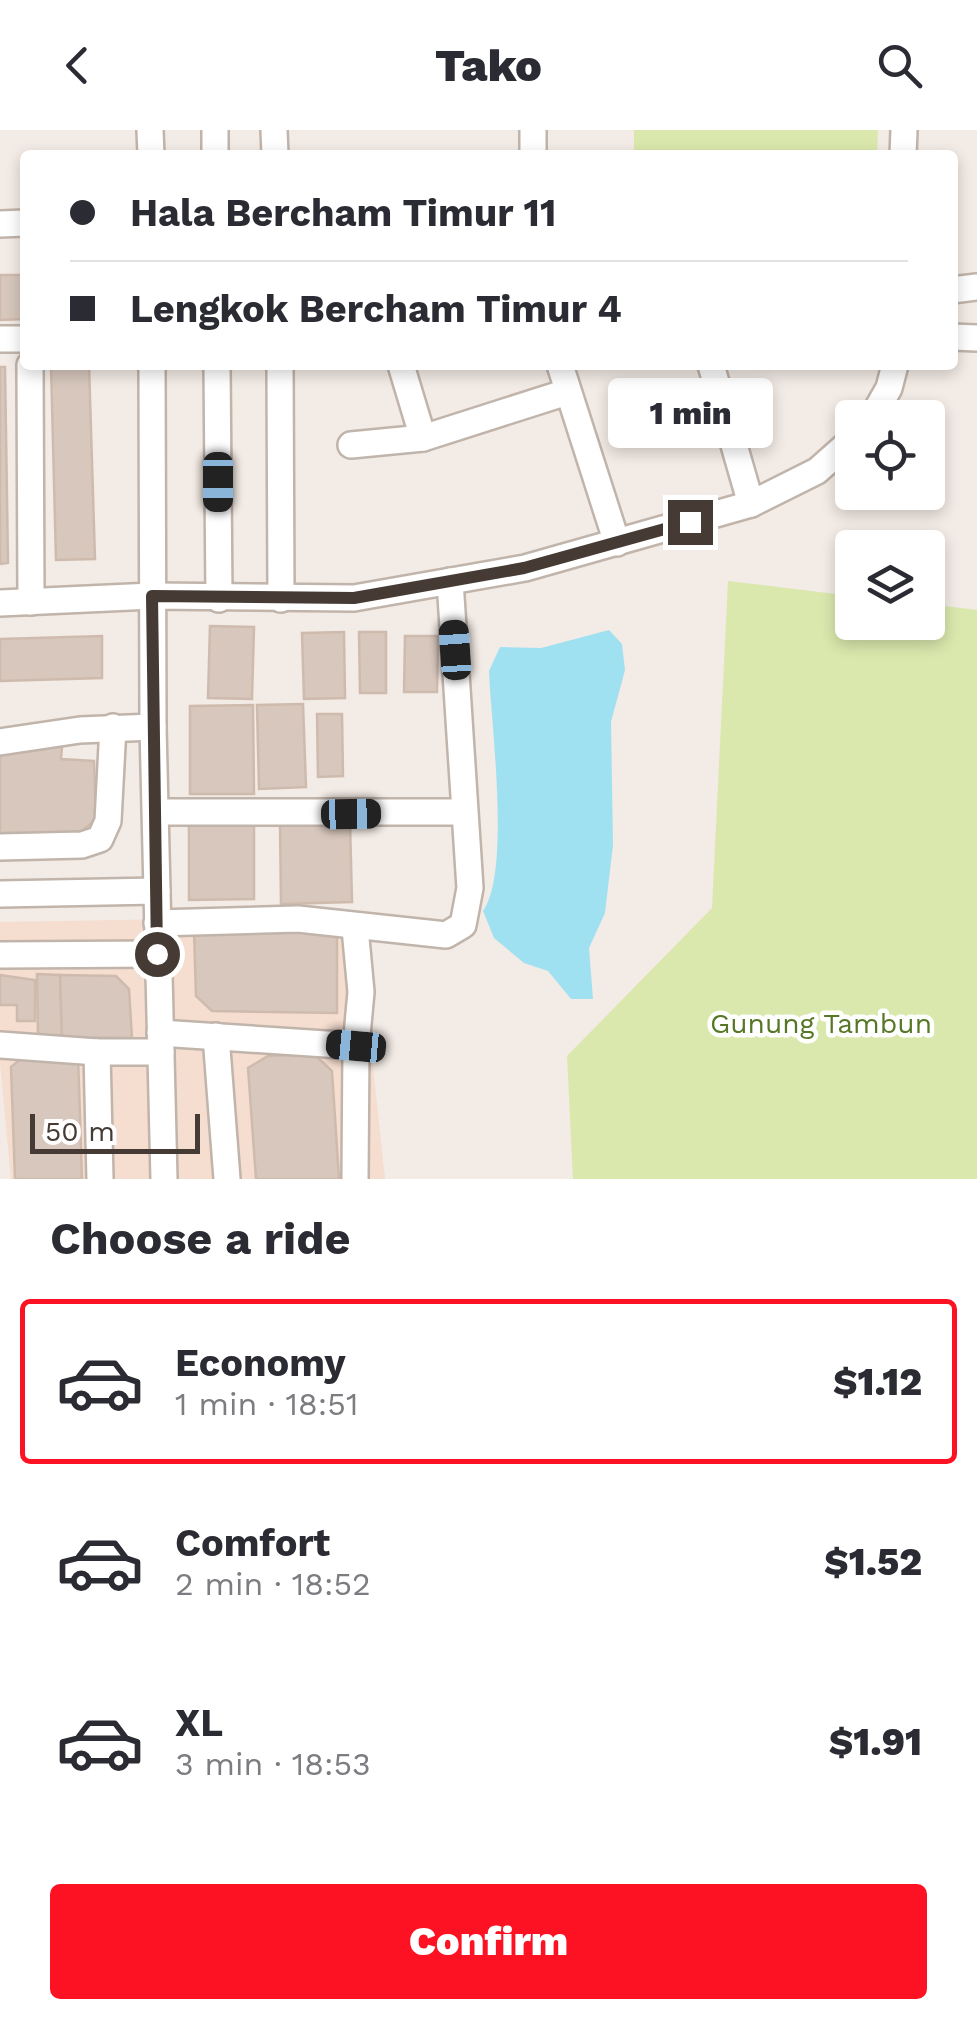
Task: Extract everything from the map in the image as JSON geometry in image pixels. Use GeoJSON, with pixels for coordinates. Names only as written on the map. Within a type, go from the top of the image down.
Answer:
{"type":"FeatureCollection","features":[{"type":"Feature","properties":{"kind":"street"},"geometry":{"type":"LineString","coordinates":[[30,370],[31,602]]}},
{"type":"Feature","properties":{"kind":"street"},"geometry":{"type":"LineString","coordinates":[[152,370],[153,727],[164,1179]]}},
{"type":"Feature","properties":{"kind":"street"},"geometry":{"type":"LineString","coordinates":[[217,370],[219,599]]}},
{"type":"Feature","properties":{"kind":"street"},"geometry":{"type":"LineString","coordinates":[[280,370],[282,599]]}},
{"type":"Feature","properties":{"kind":"street"},"geometry":{"type":"LineString","coordinates":[[402,370],[423,438]]}},
{"type":"Feature","properties":{"kind":"street"},"geometry":{"type":"LineString","coordinates":[[561,370],[617,543]]}},
{"type":"Feature","properties":{"kind":"street"},"geometry":{"type":"LineString","coordinates":[[712,370],[751,504]]}},
{"type":"Feature","properties":{"kind":"street"},"geometry":{"type":"LineString","coordinates":[[883,400],[893,370]]}},
{"type":"Feature","properties":{"kind":"street"},"geometry":{"type":"LineString","coordinates":[[351,445],[423,438],[567,392]]}},
{"type":"Feature","properties":{"kind":"street"},"geometry":{"type":"LineString","coordinates":[[0,603],[152,596],[354,598],[524,568],[751,504],[817,471],[835,455]]}},
{"type":"Feature","properties":{"kind":"street"},"geometry":{"type":"LineString","coordinates":[[157,922],[298,919],[430,935],[457,932],[468,909],[470,888],[450,581]]}},
{"type":"Feature","properties":{"kind":"street"},"geometry":{"type":"LineString","coordinates":[[0,742],[113,727],[153,727]]}},
{"type":"Feature","properties":{"kind":"street"},"geometry":{"type":"LineString","coordinates":[[0,847],[82,845],[100,839],[108,821],[113,727]]}},
{"type":"Feature","properties":{"kind":"street"},"geometry":{"type":"LineString","coordinates":[[156,812],[463,812]]}},
{"type":"Feature","properties":{"kind":"street"},"geometry":{"type":"LineString","coordinates":[[0,894],[156,891]]}},
{"type":"Feature","properties":{"kind":"street"},"geometry":{"type":"LineString","coordinates":[[355,928],[362,992],[356,1046],[355,1179]]}},
{"type":"Feature","properties":{"kind":"street"},"geometry":{"type":"LineString","coordinates":[[0,955],[157,954]]}},
{"type":"Feature","properties":{"kind":"street"},"geometry":{"type":"LineString","coordinates":[[0,1045],[98,1052],[216,1036],[356,1046]]}},
{"type":"Feature","properties":{"kind":"street"},"geometry":{"type":"LineString","coordinates":[[216,1036],[227,1179]]}},
{"type":"Feature","properties":{"kind":"street"},"geometry":{"type":"LineString","coordinates":[[98,1052],[100,1179]]}},
{"type":"Feature","properties":{"kind":"shaded area"},"geometry":{"type":"Polygon","coordinates":[[[357,916],[385,1179],[11,1179],[0,1063],[0,922],[357,916]]]}},
{"type":"Feature","properties":{"kind":"green space"},"geometry":{"type":"Polygon","coordinates":[[[634,130],[878,130],[877,150],[634,150],[634,130]]]}},
{"type":"Feature","properties":{"kind":"green space","name":"Gunung Tambun"},"geometry":{"type":"Polygon","coordinates":[[[728,581],[835,594],[835,640],[945,640],[945,606],[977,610],[977,1179],[573,1179],[567,1056],[712,908],[728,581]]]}},
{"type":"Feature","properties":{"kind":"water"},"geometry":{"type":"Polygon","coordinates":[[[609,630],[622,644],[625,670],[611,722],[613,845],[605,913],[589,948],[593,999],[571,999],[548,971],[524,963],[494,938],[483,911],[491,891],[498,831],[489,671],[500,647],[541,648],[609,630]]]}},
{"type":"Feature","properties":{"kind":"building"},"geometry":{"type":"Polygon","coordinates":[[[0,275],[20,275],[20,319],[0,320],[0,275]]]}},
{"type":"Feature","properties":{"kind":"building"},"geometry":{"type":"Polygon","coordinates":[[[0,367],[5,367],[8,563],[0,564],[0,367]]]}},
{"type":"Feature","properties":{"kind":"building"},"geometry":{"type":"Polygon","coordinates":[[[51,370],[89,370],[95,559],[56,560],[51,370]]]}},
{"type":"Feature","properties":{"kind":"building"},"geometry":{"type":"Polygon","coordinates":[[[210,626],[254,627],[252,699],[208,698],[210,626]]]}},
{"type":"Feature","properties":{"kind":"building"},"geometry":{"type":"Polygon","coordinates":[[[344,632],[345,698],[304,699],[302,633],[344,632]]]}},
{"type":"Feature","properties":{"kind":"building"},"geometry":{"type":"Polygon","coordinates":[[[359,632],[386,632],[386,693],[360,693],[359,632]]]}},
{"type":"Feature","properties":{"kind":"building"},"geometry":{"type":"Polygon","coordinates":[[[102,636],[102,678],[0,681],[0,639],[102,636]]]}},
{"type":"Feature","properties":{"kind":"building"},"geometry":{"type":"Polygon","coordinates":[[[405,636],[438,636],[437,692],[404,692],[405,636]]]}},
{"type":"Feature","properties":{"kind":"building"},"geometry":{"type":"Polygon","coordinates":[[[303,704],[306,787],[259,789],[257,705],[303,704]]]}},
{"type":"Feature","properties":{"kind":"building"},"geometry":{"type":"Polygon","coordinates":[[[253,705],[254,794],[190,794],[190,706],[253,705]]]}},
{"type":"Feature","properties":{"kind":"building"},"geometry":{"type":"Polygon","coordinates":[[[317,714],[342,714],[343,776],[318,777],[317,714]]]}},
{"type":"Feature","properties":{"kind":"building"},"geometry":{"type":"Polygon","coordinates":[[[63,735],[61,759],[94,761],[96,819],[80,833],[0,833],[0,747],[63,735]]]}},
{"type":"Feature","properties":{"kind":"building"},"geometry":{"type":"Polygon","coordinates":[[[189,818],[254,818],[254,899],[189,900],[189,818]]]}},
{"type":"Feature","properties":{"kind":"building"},"geometry":{"type":"Polygon","coordinates":[[[350,822],[352,902],[281,904],[280,824],[350,822]]]}},
{"type":"Feature","properties":{"kind":"building"},"geometry":{"type":"Polygon","coordinates":[[[337,929],[337,1013],[212,1011],[196,996],[194,931],[337,929]]]}},
{"type":"Feature","properties":{"kind":"building"},"geometry":{"type":"Polygon","coordinates":[[[37,974],[60,975],[62,1037],[38,1036],[37,974]]]}},
{"type":"Feature","properties":{"kind":"building"},"geometry":{"type":"Polygon","coordinates":[[[0,975],[35,980],[35,1021],[17,1021],[17,1005],[0,1005],[0,975]]]}},
{"type":"Feature","properties":{"kind":"building"},"geometry":{"type":"Polygon","coordinates":[[[60,975],[116,976],[129,989],[132,1038],[62,1037],[60,975]]]}},
{"type":"Feature","properties":{"kind":"building"},"geometry":{"type":"Polygon","coordinates":[[[314,1054],[332,1071],[339,1179],[256,1179],[248,1068],[268,1056],[314,1054]]]}},
{"type":"Feature","properties":{"kind":"building"},"geometry":{"type":"Polygon","coordinates":[[[78,1055],[82,1179],[15,1179],[11,1067],[24,1056],[78,1055]]]}},
{"type":"Feature","properties":{"kind":"route"},"geometry":{"type":"LineString","coordinates":[[157,954],[152,596],[354,598],[524,568],[690,522]]}}]}
